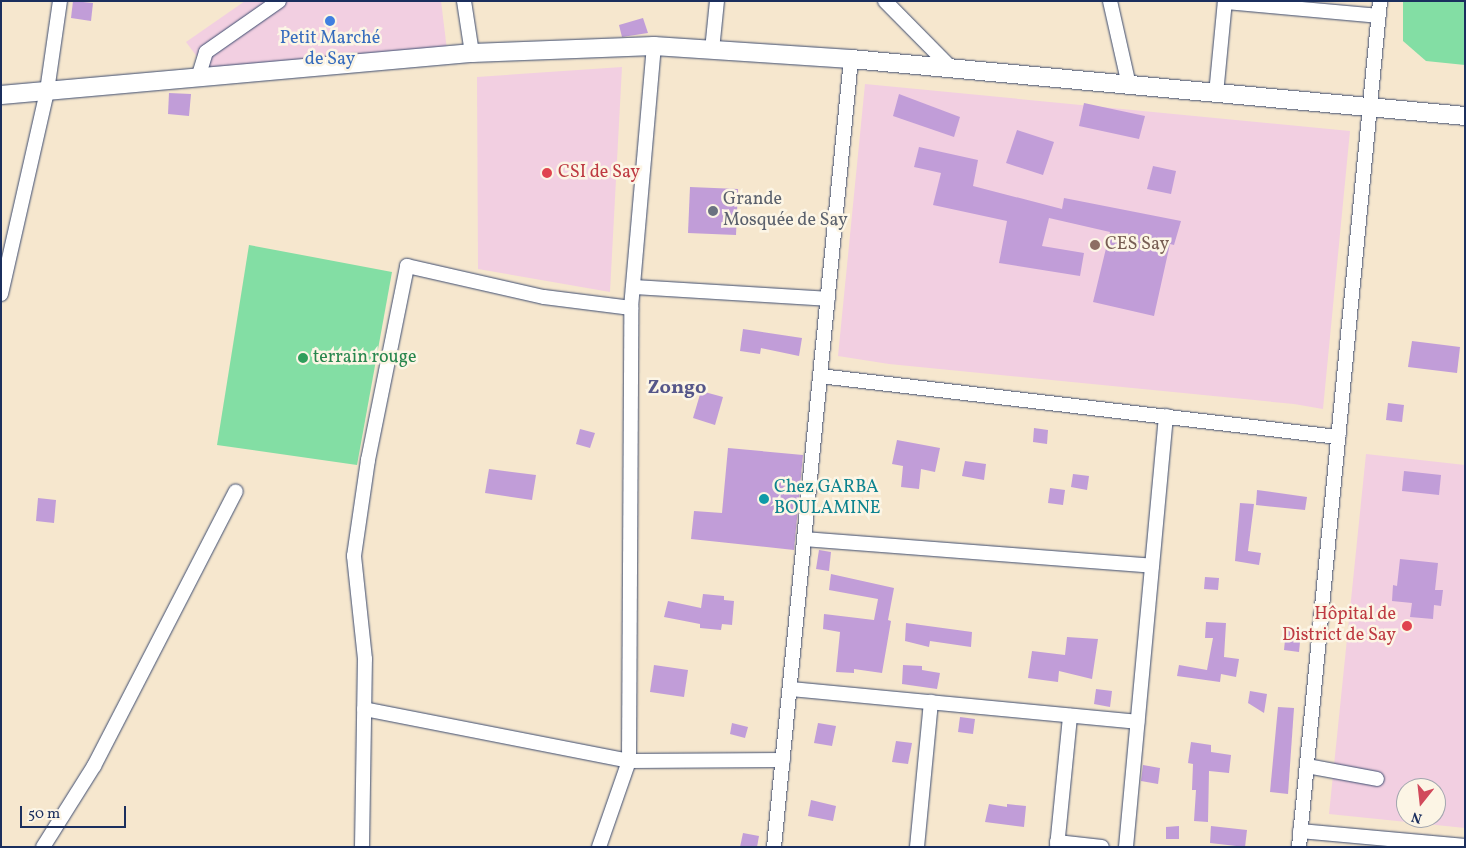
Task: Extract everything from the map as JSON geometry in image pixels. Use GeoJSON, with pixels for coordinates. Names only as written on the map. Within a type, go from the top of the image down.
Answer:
{"type":"FeatureCollection","features":[{"type":"Feature","properties":{"kind":"street"},"geometry":{"type":"LineString","coordinates":[[1,294],[47,91],[60,1]]}},
{"type":"Feature","properties":{"kind":"street"},"geometry":{"type":"LineString","coordinates":[[198,78],[206,52],[280,1]]}},
{"type":"Feature","properties":{"kind":"street"},"geometry":{"type":"LineString","coordinates":[[464,1],[472,53]]}},
{"type":"Feature","properties":{"kind":"street"},"geometry":{"type":"LineString","coordinates":[[712,50],[717,1]]}},
{"type":"Feature","properties":{"kind":"street"},"geometry":{"type":"LineString","coordinates":[[885,1],[951,68]]}},
{"type":"Feature","properties":{"kind":"street"},"geometry":{"type":"LineString","coordinates":[[1110,1],[1130,85]]}},
{"type":"Feature","properties":{"kind":"street"},"geometry":{"type":"LineString","coordinates":[[1299,847],[1380,1]]}},
{"type":"Feature","properties":{"kind":"street"},"geometry":{"type":"LineString","coordinates":[[1216,94],[1225,2],[1378,16]]}},
{"type":"Feature","properties":{"kind":"street"},"geometry":{"type":"LineString","coordinates":[[1,95],[472,53],[654,46],[851,58],[1216,94],[1465,116]]}},
{"type":"Feature","properties":{"kind":"street"},"geometry":{"type":"LineString","coordinates":[[599,847],[629,762],[631,308],[654,46]]}},
{"type":"Feature","properties":{"kind":"street"},"geometry":{"type":"LineString","coordinates":[[774,847],[851,58]]}},
{"type":"Feature","properties":{"kind":"street"},"geometry":{"type":"LineString","coordinates":[[362,847],[364,659],[354,556],[368,460],[407,266],[544,297],[631,308]]}},
{"type":"Feature","properties":{"kind":"street"},"geometry":{"type":"LineString","coordinates":[[633,287],[828,299]]}},
{"type":"Feature","properties":{"kind":"street"},"geometry":{"type":"LineString","coordinates":[[820,376],[1338,436]]}},
{"type":"Feature","properties":{"kind":"street"},"geometry":{"type":"LineString","coordinates":[[1126,847],[1166,416]]}},
{"type":"Feature","properties":{"kind":"street"},"geometry":{"type":"LineString","coordinates":[[43,847],[94,766],[236,491]]}},
{"type":"Feature","properties":{"kind":"street"},"geometry":{"type":"LineString","coordinates":[[804,539],[1152,566]]}},
{"type":"Feature","properties":{"kind":"street"},"geometry":{"type":"LineString","coordinates":[[790,689],[1138,722]]}},
{"type":"Feature","properties":{"kind":"street"},"geometry":{"type":"LineString","coordinates":[[917,847],[931,702]]}},
{"type":"Feature","properties":{"kind":"street"},"geometry":{"type":"LineString","coordinates":[[364,709],[629,762],[783,760]]}},
{"type":"Feature","properties":{"kind":"street"},"geometry":{"type":"LineString","coordinates":[[1070,716],[1057,844],[1102,847]]}},
{"type":"Feature","properties":{"kind":"street"},"geometry":{"type":"LineString","coordinates":[[1307,766],[1377,779]]}},
{"type":"Feature","properties":{"kind":"street"},"geometry":{"type":"LineString","coordinates":[[1300,832],[1465,846]]}},
{"type":"Feature","properties":{"kind":"shaded area","name":"Petit Marché de Say"},"geometry":{"type":"Polygon","coordinates":[[[245,1],[441,1],[447,50],[207,70],[186,42],[245,1]]]}},
{"type":"Feature","properties":{"kind":"shaded area","name":"CSI de Say"},"geometry":{"type":"Polygon","coordinates":[[[622,67],[610,292],[478,269],[477,77],[622,67]]]}},
{"type":"Feature","properties":{"kind":"shaded area"},"geometry":{"type":"Polygon","coordinates":[[[865,84],[1350,131],[1323,409],[1294,404],[889,364],[838,356],[865,84]]]}},
{"type":"Feature","properties":{"kind":"shaded area","name":"Hôpital de District de Say"},"geometry":{"type":"Polygon","coordinates":[[[1366,454],[1465,465],[1465,828],[1446,826],[1446,778],[1396,778],[1396,821],[1329,814],[1366,454]]]}},
{"type":"Feature","properties":{"kind":"green space"},"geometry":{"type":"Polygon","coordinates":[[[1403,1],[1465,1],[1465,65],[1426,61],[1403,41],[1403,1]]]}},
{"type":"Feature","properties":{"kind":"green space","name":"terrain rouge"},"geometry":{"type":"Polygon","coordinates":[[[249,245],[392,272],[357,465],[217,445],[249,245]]]}},
{"type":"Feature","properties":{"kind":"building"},"geometry":{"type":"Polygon","coordinates":[[[73,1],[93,3],[91,21],[71,18],[73,1]]]}},
{"type":"Feature","properties":{"kind":"building"},"geometry":{"type":"Polygon","coordinates":[[[643,18],[648,33],[622,37],[619,25],[643,18]]]}},
{"type":"Feature","properties":{"kind":"building"},"geometry":{"type":"Polygon","coordinates":[[[169,93],[191,94],[189,116],[168,114],[169,93]]]}},
{"type":"Feature","properties":{"kind":"building"},"geometry":{"type":"Polygon","coordinates":[[[899,94],[960,117],[954,137],[893,116],[899,94]]]}},
{"type":"Feature","properties":{"kind":"building"},"geometry":{"type":"Polygon","coordinates":[[[1084,103],[1145,116],[1139,139],[1079,126],[1084,103]]]}},
{"type":"Feature","properties":{"kind":"building"},"geometry":{"type":"Polygon","coordinates":[[[1017,130],[1054,142],[1043,175],[1006,163],[1017,130]]]}},
{"type":"Feature","properties":{"kind":"building"},"geometry":{"type":"Polygon","coordinates":[[[919,147],[978,160],[973,186],[1062,209],[1064,198],[1181,221],[1174,245],[1170,244],[1154,316],[1093,302],[1110,232],[1049,218],[1042,246],[1084,253],[1080,276],[999,263],[1007,221],[933,205],[941,173],[914,167],[919,147]]]}},
{"type":"Feature","properties":{"kind":"building"},"geometry":{"type":"Polygon","coordinates":[[[1153,166],[1176,171],[1171,194],[1147,189],[1153,166]]]}},
{"type":"Feature","properties":{"kind":"building","name":"Grande Mosquée de Say"},"geometry":{"type":"Polygon","coordinates":[[[690,187],[738,189],[736,235],[688,233],[690,187]]]}},
{"type":"Feature","properties":{"kind":"building"},"geometry":{"type":"Polygon","coordinates":[[[743,329],[802,338],[799,356],[761,348],[760,354],[740,351],[743,329]]]}},
{"type":"Feature","properties":{"kind":"building"},"geometry":{"type":"Polygon","coordinates":[[[1412,341],[1460,347],[1457,373],[1408,367],[1412,341]]]}},
{"type":"Feature","properties":{"kind":"building"},"geometry":{"type":"Polygon","coordinates":[[[701,391],[723,397],[715,425],[693,418],[701,391]]]}},
{"type":"Feature","properties":{"kind":"building"},"geometry":{"type":"Polygon","coordinates":[[[1388,403],[1404,405],[1402,422],[1386,420],[1388,403]]]}},
{"type":"Feature","properties":{"kind":"building"},"geometry":{"type":"Polygon","coordinates":[[[1034,428],[1048,430],[1047,444],[1033,442],[1034,428]]]}},
{"type":"Feature","properties":{"kind":"building"},"geometry":{"type":"Polygon","coordinates":[[[580,429],[595,433],[590,448],[576,444],[580,429]]]}},
{"type":"Feature","properties":{"kind":"building"},"geometry":{"type":"Polygon","coordinates":[[[897,440],[940,448],[935,472],[921,469],[919,489],[901,487],[903,466],[892,464],[897,440]]]}},
{"type":"Feature","properties":{"kind":"building","name":"Chez GARBA BOULAMINE"},"geometry":{"type":"Polygon","coordinates":[[[728,448],[803,455],[794,550],[691,539],[694,511],[722,513],[728,448]]]}},
{"type":"Feature","properties":{"kind":"building"},"geometry":{"type":"Polygon","coordinates":[[[965,461],[986,464],[984,480],[962,476],[965,461]]]}},
{"type":"Feature","properties":{"kind":"building"},"geometry":{"type":"Polygon","coordinates":[[[489,469],[536,475],[532,500],[485,493],[489,469]]]}},
{"type":"Feature","properties":{"kind":"building"},"geometry":{"type":"Polygon","coordinates":[[[1404,471],[1441,475],[1439,495],[1402,491],[1404,471]]]}},
{"type":"Feature","properties":{"kind":"building"},"geometry":{"type":"Polygon","coordinates":[[[1073,474],[1089,476],[1087,490],[1071,487],[1073,474]]]}},
{"type":"Feature","properties":{"kind":"building"},"geometry":{"type":"Polygon","coordinates":[[[1050,488],[1065,490],[1063,505],[1048,503],[1050,488]]]}},
{"type":"Feature","properties":{"kind":"building"},"geometry":{"type":"Polygon","coordinates":[[[1257,490],[1307,497],[1305,510],[1256,505],[1257,490]]]}},
{"type":"Feature","properties":{"kind":"building"},"geometry":{"type":"Polygon","coordinates":[[[38,498],[56,500],[54,523],[36,521],[38,498]]]}},
{"type":"Feature","properties":{"kind":"building"},"geometry":{"type":"Polygon","coordinates":[[[1240,503],[1254,504],[1248,551],[1261,553],[1259,565],[1235,561],[1240,503]]]}},
{"type":"Feature","properties":{"kind":"building"},"geometry":{"type":"Polygon","coordinates":[[[819,550],[831,552],[829,571],[816,569],[819,550]]]}},
{"type":"Feature","properties":{"kind":"building"},"geometry":{"type":"Polygon","coordinates":[[[1400,559],[1438,563],[1435,590],[1443,590],[1441,606],[1434,605],[1433,619],[1410,617],[1412,603],[1392,601],[1393,585],[1397,586],[1400,559]]]}},
{"type":"Feature","properties":{"kind":"building"},"geometry":{"type":"Polygon","coordinates":[[[831,574],[894,588],[888,620],[891,621],[882,673],[854,669],[854,673],[836,672],[840,632],[823,629],[824,614],[874,620],[878,599],[829,590],[831,574]]]}},
{"type":"Feature","properties":{"kind":"building"},"geometry":{"type":"Polygon","coordinates":[[[1205,577],[1219,578],[1218,590],[1204,589],[1205,577]]]}},
{"type":"Feature","properties":{"kind":"building"},"geometry":{"type":"Polygon","coordinates":[[[703,594],[724,596],[724,600],[734,601],[732,625],[722,624],[721,630],[700,628],[700,624],[664,617],[668,601],[701,608],[703,594]]]}},
{"type":"Feature","properties":{"kind":"building"},"geometry":{"type":"Polygon","coordinates":[[[1206,622],[1226,623],[1224,657],[1239,659],[1236,677],[1221,674],[1220,682],[1177,676],[1179,665],[1207,670],[1213,638],[1205,638],[1206,622]]]}},
{"type":"Feature","properties":{"kind":"building"},"geometry":{"type":"Polygon","coordinates":[[[906,623],[972,632],[971,647],[930,641],[929,647],[905,641],[906,623]]]}},
{"type":"Feature","properties":{"kind":"building"},"geometry":{"type":"Polygon","coordinates":[[[1286,630],[1301,632],[1299,652],[1284,650],[1286,630]]]}},
{"type":"Feature","properties":{"kind":"building"},"geometry":{"type":"Polygon","coordinates":[[[1067,637],[1098,639],[1092,679],[1059,671],[1058,682],[1028,678],[1032,651],[1065,655],[1067,637]]]}},
{"type":"Feature","properties":{"kind":"building"},"geometry":{"type":"Polygon","coordinates":[[[654,665],[688,670],[684,697],[650,692],[654,665]]]}},
{"type":"Feature","properties":{"kind":"building"},"geometry":{"type":"Polygon","coordinates":[[[903,665],[922,666],[922,670],[940,673],[937,689],[902,684],[903,665]]]}},
{"type":"Feature","properties":{"kind":"building"},"geometry":{"type":"Polygon","coordinates":[[[1096,689],[1112,691],[1110,707],[1094,704],[1096,689]]]}},
{"type":"Feature","properties":{"kind":"building"},"geometry":{"type":"Polygon","coordinates":[[[1250,691],[1267,694],[1264,713],[1248,703],[1250,691]]]}},
{"type":"Feature","properties":{"kind":"building"},"geometry":{"type":"Polygon","coordinates":[[[1278,707],[1294,708],[1288,794],[1270,792],[1278,707]]]}},
{"type":"Feature","properties":{"kind":"building"},"geometry":{"type":"Polygon","coordinates":[[[960,717],[975,719],[973,734],[958,732],[960,717]]]}},
{"type":"Feature","properties":{"kind":"building"},"geometry":{"type":"Polygon","coordinates":[[[732,723],[748,727],[745,738],[730,734],[732,723]]]}},
{"type":"Feature","properties":{"kind":"building"},"geometry":{"type":"Polygon","coordinates":[[[818,723],[836,726],[832,746],[814,743],[818,723]]]}},
{"type":"Feature","properties":{"kind":"building"},"geometry":{"type":"Polygon","coordinates":[[[896,741],[912,743],[908,764],[892,762],[896,741]]]}},
{"type":"Feature","properties":{"kind":"building"},"geometry":{"type":"Polygon","coordinates":[[[1191,742],[1211,745],[1211,752],[1231,755],[1229,773],[1209,771],[1208,822],[1194,821],[1196,790],[1192,790],[1193,764],[1188,763],[1191,742]]]}},
{"type":"Feature","properties":{"kind":"building"},"geometry":{"type":"Polygon","coordinates":[[[1143,765],[1160,768],[1158,784],[1141,781],[1143,765]]]}},
{"type":"Feature","properties":{"kind":"building"},"geometry":{"type":"Polygon","coordinates":[[[811,800],[836,806],[833,821],[808,816],[811,800]]]}},
{"type":"Feature","properties":{"kind":"building"},"geometry":{"type":"Polygon","coordinates":[[[989,804],[1007,807],[1007,804],[1026,806],[1024,827],[985,822],[989,804]]]}},
{"type":"Feature","properties":{"kind":"building"},"geometry":{"type":"Polygon","coordinates":[[[1179,826],[1179,839],[1166,839],[1166,827],[1179,826]]]}},
{"type":"Feature","properties":{"kind":"building"},"geometry":{"type":"Polygon","coordinates":[[[1211,826],[1247,830],[1245,847],[1210,843],[1211,826]]]}},
{"type":"Feature","properties":{"kind":"building"},"geometry":{"type":"Polygon","coordinates":[[[743,833],[759,836],[757,847],[740,847],[743,833]]]}},
{"type":"Feature","properties":{"kind":"place","name":"Petit Marché de Say"},"geometry":{"type":"Point","coordinates":[330,21]}},
{"type":"Feature","properties":{"kind":"place","name":"CSI de Say"},"geometry":{"type":"Point","coordinates":[547,173]}},
{"type":"Feature","properties":{"kind":"place","name":"Grande Mosquée de Say"},"geometry":{"type":"Point","coordinates":[713,211]}},
{"type":"Feature","properties":{"kind":"place","name":"CES Say"},"geometry":{"type":"Point","coordinates":[1095,245]}},
{"type":"Feature","properties":{"kind":"place","name":"terrain rouge"},"geometry":{"type":"Point","coordinates":[303,358]}},
{"type":"Feature","properties":{"kind":"place","name":"Chez GARBA BOULAMINE"},"geometry":{"type":"Point","coordinates":[764,499]}},
{"type":"Feature","properties":{"kind":"place","name":"Hôpital de District de Say"},"geometry":{"type":"Point","coordinates":[1407,626]}},
{"type":"Feature","properties":{"kind":"district","name":"Zongo"},"geometry":{"type":"Point","coordinates":[677,388]}}]}
